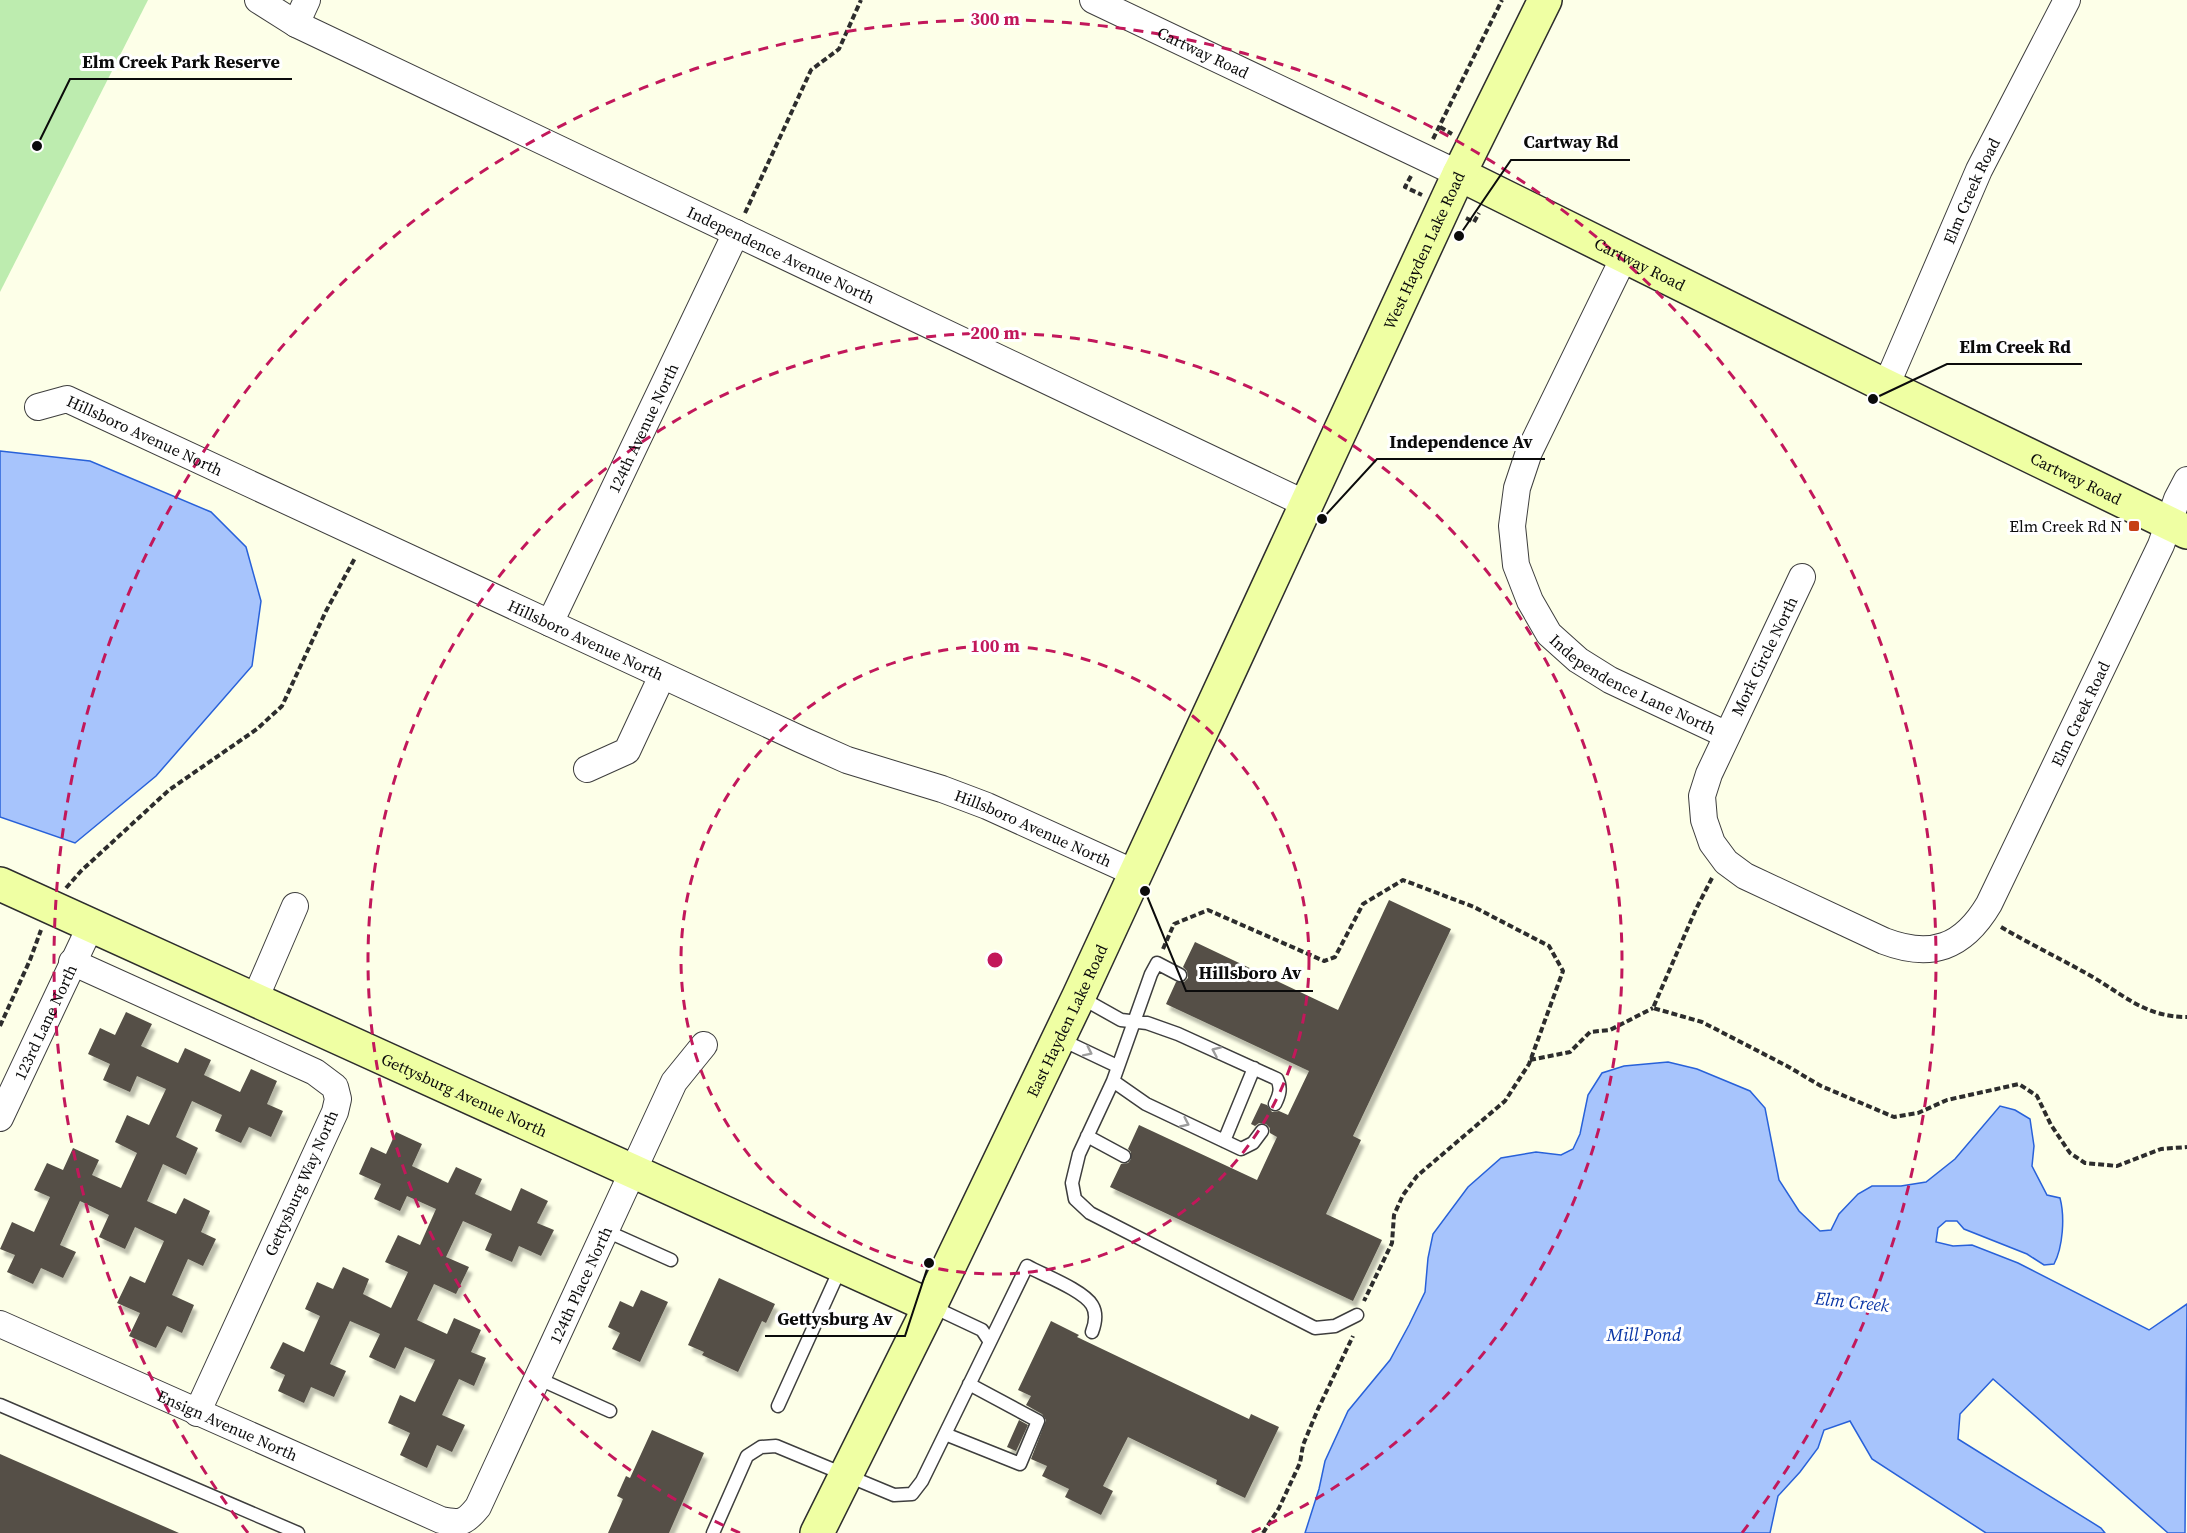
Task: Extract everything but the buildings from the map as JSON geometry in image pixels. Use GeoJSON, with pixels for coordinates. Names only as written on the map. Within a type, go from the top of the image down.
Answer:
{"type":"FeatureCollection","features":[{"type":"Feature","properties":{"kind":"street","name":"Independence Avenue North"},"geometry":{"type":"LineString","coordinates":[[258,0],[296,24],[1306,504]]}},
{"type":"Feature","properties":{"kind":"street"},"geometry":{"type":"LineString","coordinates":[[296,24],[307,0]]}},
{"type":"Feature","properties":{"kind":"street","name":"Cartway Road"},"geometry":{"type":"LineString","coordinates":[[1093,0],[1459,174],[1886,386],[2178,527]]}},
{"type":"Feature","properties":{"kind":"street","name":"West Hayden Lake Road"},"geometry":{"type":"LineString","coordinates":[[1306,504],[1459,174],[1545,0]]}},
{"type":"Feature","properties":{"kind":"street","name":"Elm Creek Road"},"geometry":{"type":"LineString","coordinates":[[1886,386],[1979,170],[2067,0]]}},
{"type":"Feature","properties":{"kind":"street","name":"124th Avenue North"},"geometry":{"type":"LineString","coordinates":[[550,623],[736,233]]}},
{"type":"Feature","properties":{"kind":"street","name":"Independence Lane North"},"geometry":{"type":"LineString","coordinates":[[1625,255],[1529,452],[1517,488],[1512,526],[1516,565],[1530,601],[1549,634],[1578,660],[1610,680],[1727,735],[1709,774],[1702,796],[1704,820],[1712,843],[1726,862],[1745,876],[1902,948],[1940,949],[1963,937],[1985,910]]}},
{"type":"Feature","properties":{"kind":"street","name":"Hillsboro Avenue North"},"geometry":{"type":"LineString","coordinates":[[38,407],[67,399],[847,760],[978,802],[1137,873]]}},
{"type":"Feature","properties":{"kind":"street","name":"Elm Creek Road"},"geometry":{"type":"LineString","coordinates":[[1985,910],[2161,545],[2178,527],[2177,499],[2187,480]]}},
{"type":"Feature","properties":{"kind":"street","name":"East Hayden Lake Road"},"geometry":{"type":"LineString","coordinates":[[817,1533],[930,1306],[1079,996],[1306,504]]}},
{"type":"Feature","properties":{"kind":"street","name":"Mork Circle North"},"geometry":{"type":"LineString","coordinates":[[1727,735],[1802,577]]}},
{"type":"Feature","properties":{"kind":"street"},"geometry":{"type":"LineString","coordinates":[[587,769],[627,750],[662,676]]}},
{"type":"Feature","properties":{"kind":"street","name":"Gettysburg Avenue North"},"geometry":{"type":"LineString","coordinates":[[0,884],[930,1306]]}},
{"type":"Feature","properties":{"kind":"street"},"geometry":{"type":"LineString","coordinates":[[255,999],[295,906]]}},
{"type":"Feature","properties":{"kind":"street","name":"123rd Lane North"},"geometry":{"type":"LineString","coordinates":[[0,1118],[91,925]]}},
{"type":"Feature","properties":{"kind":"street","name":"Gettysburg Way North"},"geometry":{"type":"LineString","coordinates":[[72,962],[315,1072],[335,1087],[338,1100],[335,1112],[197,1413]]}},
{"type":"Feature","properties":{"kind":"street","name":"124th Place North"},"geometry":{"type":"LineString","coordinates":[[456,1523],[468,1520],[478,1507],[674,1082],[704,1045]]}},
{"type":"Feature","properties":{"kind":"street","name":"Ensign Avenue North"},"geometry":{"type":"LineString","coordinates":[[0,1324],[441,1520],[456,1523]]}},
{"type":"Feature","properties":{"kind":"lane"},"geometry":{"type":"LineString","coordinates":[[1180,975],[1157,963],[1113,1081],[1079,1154],[1072,1183],[1075,1199],[1090,1213],[1316,1328],[1335,1326],[1357,1315]]}},
{"type":"Feature","properties":{"kind":"lane"},"geometry":{"type":"LineString","coordinates":[[1079,996],[1121,1020],[1147,1023],[1277,1079],[1280,1084],[1279,1096],[1275,1104]]}},
{"type":"Feature","properties":{"kind":"lane"},"geometry":{"type":"LineString","coordinates":[[1059,1038],[1117,1066]]}},
{"type":"Feature","properties":{"kind":"lane"},"geometry":{"type":"LineString","coordinates":[[1224,1141],[1254,1068]]}},
{"type":"Feature","properties":{"kind":"lane"},"geometry":{"type":"LineString","coordinates":[[1113,1081],[1146,1104],[1241,1149],[1253,1143],[1262,1131]]}},
{"type":"Feature","properties":{"kind":"lane"},"geometry":{"type":"LineString","coordinates":[[1088,1136],[1124,1156]]}},
{"type":"Feature","properties":{"kind":"lane"},"geometry":{"type":"LineString","coordinates":[[604,1230],[671,1260]]}},
{"type":"Feature","properties":{"kind":"lane"},"geometry":{"type":"LineString","coordinates":[[778,1406],[841,1266]]}},
{"type":"Feature","properties":{"kind":"lane"},"geometry":{"type":"LineString","coordinates":[[714,1533],[747,1456],[761,1447],[776,1446],[894,1495],[912,1494],[922,1481],[1027,1266],[1084,1296],[1093,1306],[1095,1322],[1092,1332]]}},
{"type":"Feature","properties":{"kind":"lane"},"geometry":{"type":"LineString","coordinates":[[930,1306],[982,1330],[990,1342]]}},
{"type":"Feature","properties":{"kind":"lane"},"geometry":{"type":"LineString","coordinates":[[537,1378],[610,1411]]}},
{"type":"Feature","properties":{"kind":"lane"},"geometry":{"type":"LineString","coordinates":[[945,1434],[1020,1464],[1038,1421],[969,1384]]}},
{"type":"Feature","properties":{"kind":"lane"},"geometry":{"type":"LineString","coordinates":[[0,1405],[298,1533]]}},
{"type":"Feature","properties":{"kind":"path"},"geometry":{"type":"LineString","coordinates":[[736,233],[811,70],[839,49],[861,0]]}},
{"type":"Feature","properties":{"kind":"path"},"geometry":{"type":"LineString","coordinates":[[1440,127],[1444,114],[1502,0]]}},
{"type":"Feature","properties":{"kind":"path"},"geometry":{"type":"LineString","coordinates":[[0,1026],[51,907],[81,871],[169,790],[257,729],[282,706],[326,611],[366,538]]}},
{"type":"Feature","properties":{"kind":"path"},"geometry":{"type":"LineString","coordinates":[[1530,1060],[1570,1052],[1590,1032],[1610,1030],[1653,1008],[1711,879],[1726,862]]}},
{"type":"Feature","properties":{"kind":"path"},"geometry":{"type":"LineString","coordinates":[[1157,963],[1174,924],[1208,910],[1323,961],[1335,957],[1364,904],[1403,880],[1474,907],[1549,946],[1563,971],[1530,1060],[1504,1101],[1417,1176],[1403,1195],[1394,1215],[1392,1243],[1357,1315],[1357,1327],[1318,1408],[1303,1445],[1300,1463],[1279,1508],[1263,1533]]}},
{"type":"Feature","properties":{"kind":"path"},"geometry":{"type":"LineString","coordinates":[[1985,910],[2141,1008],[2165,1015],[2187,1017]]}},
{"type":"Feature","properties":{"kind":"path"},"geometry":{"type":"LineString","coordinates":[[1653,1008],[1702,1022],[1821,1086],[1894,1117],[1918,1113],[1947,1100],[2019,1084],[2037,1096],[2051,1125],[2070,1154],[2085,1163],[2117,1166],[2161,1149],[2187,1147]]}},
{"type":"Feature","properties":{"kind":"green space"},"geometry":{"type":"Polygon","coordinates":[[[0,0],[148,0],[0,292],[0,0]]]}},
{"type":"Feature","properties":{"kind":"water"},"geometry":{"type":"Polygon","coordinates":[[[0,451],[90,461],[211,512],[246,547],[261,601],[252,666],[156,776],[75,843],[0,817],[0,451]]]}},
{"type":"Feature","properties":{"kind":"water","name":"Mill Pond"},"geometry":{"type":"Polygon","coordinates":[[[1668,1062],[1697,1069],[1750,1091],[1765,1108],[1779,1180],[1799,1211],[1820,1231],[1831,1230],[1839,1214],[1858,1194],[1872,1186],[1901,1186],[1926,1182],[1955,1159],[2000,1106],[2015,1110],[2030,1119],[2034,1146],[2032,1166],[2047,1195],[2060,1198],[2062,1206],[2061,1241],[2054,1264],[2044,1265],[2027,1254],[1964,1229],[1957,1221],[1946,1221],[1938,1228],[1936,1242],[1953,1246],[1972,1245],[2018,1263],[2149,1330],[2187,1304],[2185,1533],[2168,1533],[1993,1379],[1960,1414],[1958,1439],[2101,1528],[2105,1533],[1986,1533],[1872,1459],[1850,1421],[1824,1430],[1818,1448],[1778,1496],[1770,1533],[1305,1533],[1325,1461],[1348,1411],[1390,1360],[1409,1325],[1425,1292],[1433,1234],[1468,1187],[1501,1158],[1536,1152],[1561,1155],[1573,1149],[1580,1134],[1588,1095],[1602,1073],[1624,1066],[1668,1062]]]}},
{"type":"Feature","properties":{"kind":"place","name":"Elm Creek Park Reserve"},"geometry":{"type":"Point","coordinates":[37,146]}},
{"type":"Feature","properties":{"kind":"place","name":"Cartway Rd"},"geometry":{"type":"Point","coordinates":[1459,236]}},
{"type":"Feature","properties":{"kind":"place","name":"Elm Creek Rd"},"geometry":{"type":"Point","coordinates":[1873,399]}},
{"type":"Feature","properties":{"kind":"place","name":"Independence Av"},"geometry":{"type":"Point","coordinates":[1322,519]}},
{"type":"Feature","properties":{"kind":"place","name":"Elm Creek Rd N"},"geometry":{"type":"Point","coordinates":[2134,526]}},
{"type":"Feature","properties":{"kind":"place","name":"Hillsboro Av"},"geometry":{"type":"Point","coordinates":[1145,891]}},
{"type":"Feature","properties":{"kind":"place","name":"Gettysburg Av"},"geometry":{"type":"Point","coordinates":[929,1263]}},
{"type":"Feature","properties":{"kind":"water label","name":"Elm Creek"},"geometry":{"type":"Point","coordinates":[1852,1302]}}]}
